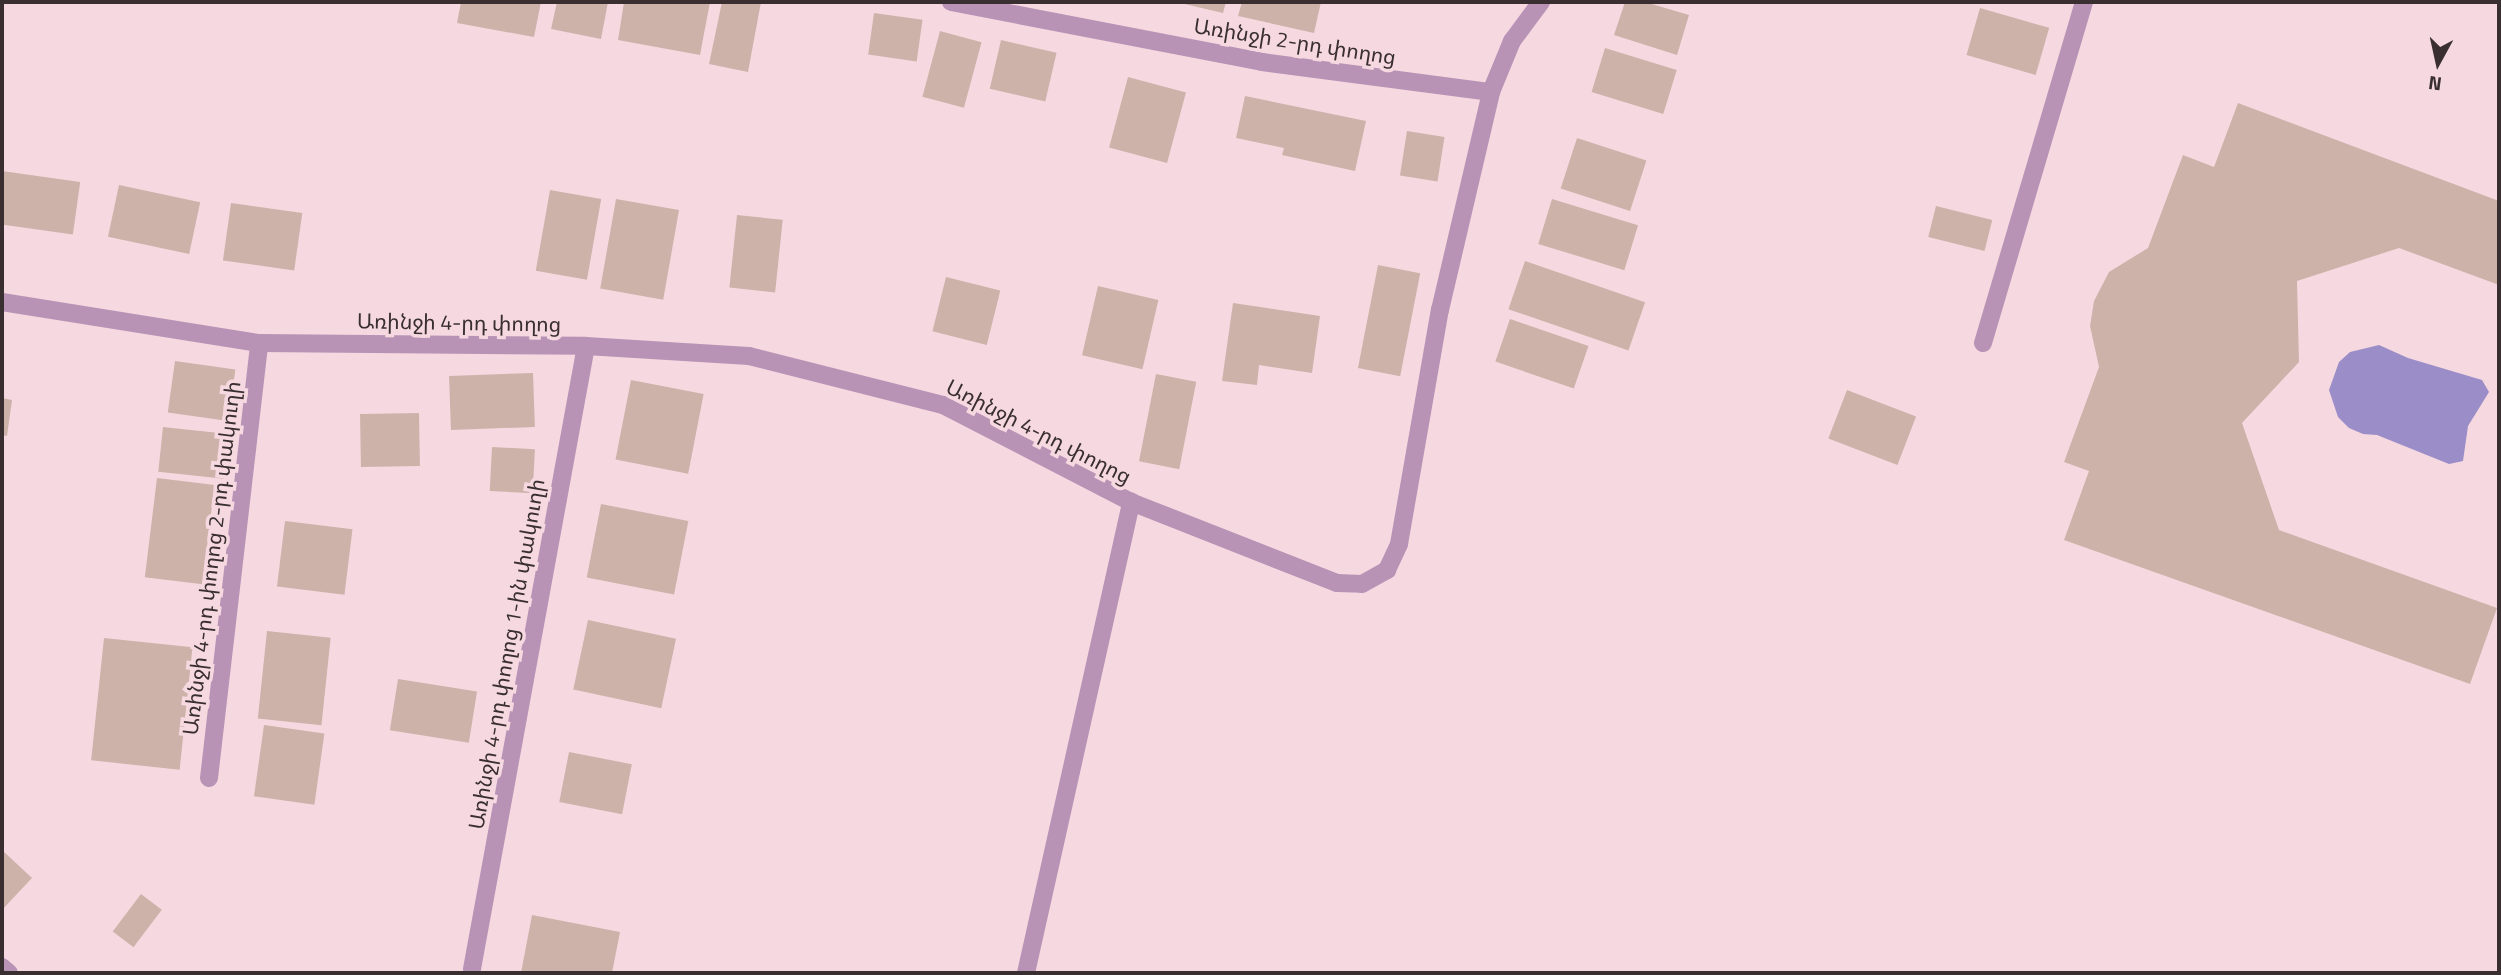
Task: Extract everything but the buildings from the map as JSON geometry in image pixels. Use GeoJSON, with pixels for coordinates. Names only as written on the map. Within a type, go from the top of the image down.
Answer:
{"type":"FeatureCollection","features":[{"type":"Feature","properties":{"kind":"street","name":"Առինջի 2-րդ փողոց"},"geometry":{"type":"LineString","coordinates":[[951,2],[1262,62],[1491,92]]}},
{"type":"Feature","properties":{"kind":"street"},"geometry":{"type":"LineString","coordinates":[[1491,92],[1511,41],[1541,2]]}},
{"type":"Feature","properties":{"kind":"street"},"geometry":{"type":"LineString","coordinates":[[1983,343],[2084,2]]}},
{"type":"Feature","properties":{"kind":"street","name":"Առինջի 4-րդ փողոց"},"geometry":{"type":"LineString","coordinates":[[2,302],[259,343],[586,346],[749,356],[943,405],[1131,502],[1337,583],[1363,584],[1387,570],[1399,544],[1440,310],[1491,92]]}},
{"type":"Feature","properties":{"kind":"street","name":"Առինջի 4-րդ փողոց 2-րդ փակուղի"},"geometry":{"type":"LineString","coordinates":[[209,778],[259,343]]}},
{"type":"Feature","properties":{"kind":"street","name":"Առինջի 4-րդ փողոց 1-ին փակուղի"},"geometry":{"type":"LineString","coordinates":[[471,969],[586,346]]}},
{"type":"Feature","properties":{"kind":"street"},"geometry":{"type":"LineString","coordinates":[[1026,973],[1131,502]]}},
{"type":"Feature","properties":{"kind":"street"},"geometry":{"type":"LineString","coordinates":[[2,967],[9,973]]}},
{"type":"Feature","properties":{"kind":"shaded area"},"geometry":{"type":"Polygon","coordinates":[[[2379,345],[2408,358],[2482,380],[2489,392],[2468,426],[2463,461],[2449,464],[2377,435],[2363,434],[2349,428],[2338,417],[2329,390],[2339,362],[2350,352],[2379,345]]]}}]}
